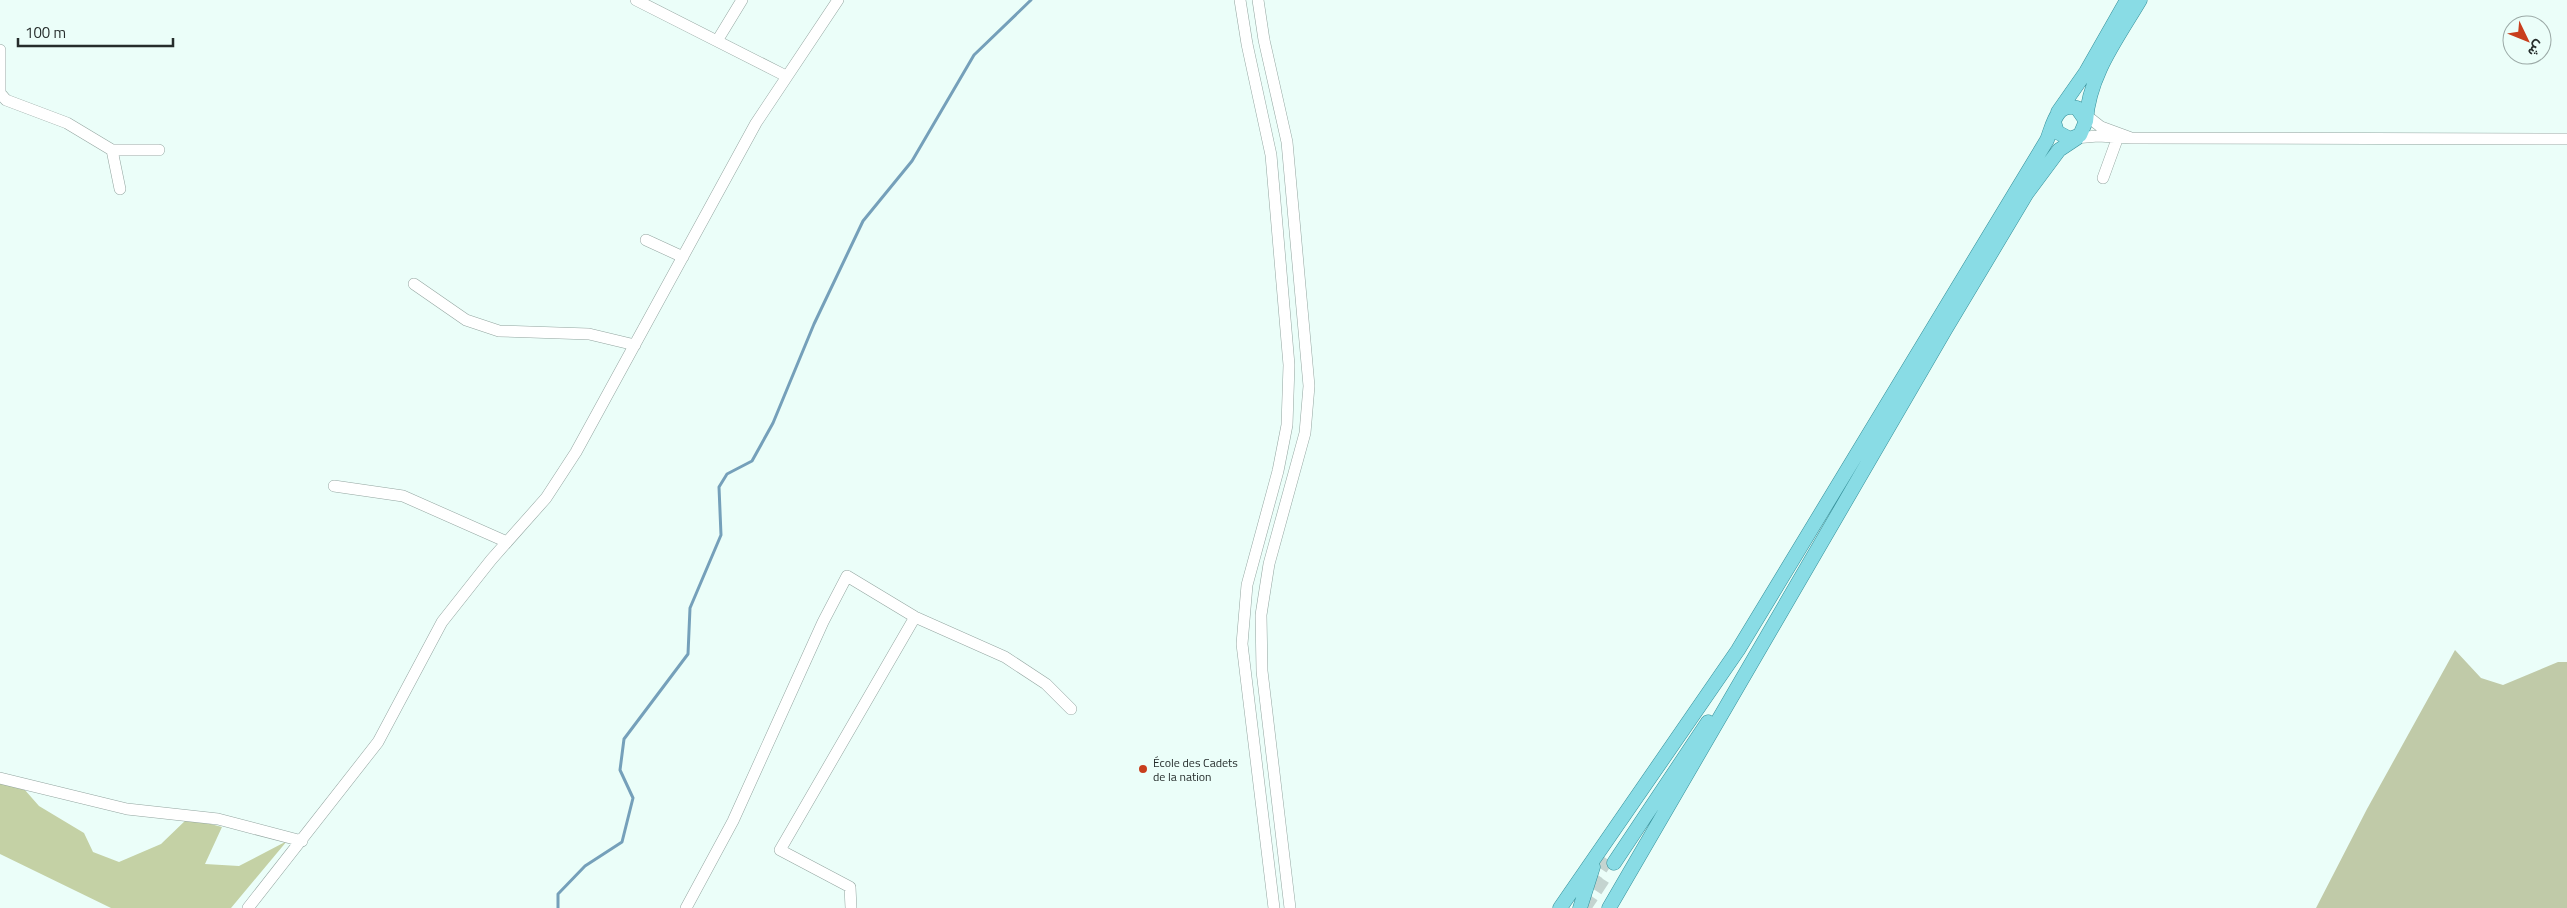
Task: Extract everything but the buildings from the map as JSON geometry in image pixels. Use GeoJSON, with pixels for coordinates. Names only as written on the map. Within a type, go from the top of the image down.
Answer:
{"type":"FeatureCollection","features":[{"type":"Feature","properties":{"kind":"main road"},"geometry":{"type":"LineString","coordinates":[[1580,908],[1606,858],[1738,650],[2048,140],[2056,117],[2086,72],[2127,0]]}},
{"type":"Feature","properties":{"kind":"main road"},"geometry":{"type":"LineString","coordinates":[[1609,908],[1945,330],[2027,193],[2059,150],[2077,137],[2089,93],[2101,65],[2140,0]]}},
{"type":"Feature","properties":{"kind":"main road"},"geometry":{"type":"LineString","coordinates":[[2056,117],[2067,107],[2077,108],[2084,116]]}},
{"type":"Feature","properties":{"kind":"main road"},"geometry":{"type":"LineString","coordinates":[[2056,117],[2060,136],[2077,137]]}},
{"type":"Feature","properties":{"kind":"main road"},"geometry":{"type":"LineString","coordinates":[[1560,908],[1606,858],[1738,675],[1758,653]]}},
{"type":"Feature","properties":{"kind":"main road"},"geometry":{"type":"LineString","coordinates":[[1600,908],[1626,877]]}},
{"type":"Feature","properties":{"kind":"street"},"geometry":{"type":"LineString","coordinates":[[636,0],[658,5],[717,41],[786,76]]}},
{"type":"Feature","properties":{"kind":"street"},"geometry":{"type":"LineString","coordinates":[[717,41],[742,0]]}},
{"type":"Feature","properties":{"kind":"street"},"geometry":{"type":"LineString","coordinates":[[248,908],[378,742],[442,622],[507,542],[546,498],[576,452],[756,123],[838,0]]}},
{"type":"Feature","properties":{"kind":"street"},"geometry":{"type":"LineString","coordinates":[[1240,0],[1247,44],[1269,142],[1289,390],[1287,426],[1278,472],[1247,585],[1242,644],[1274,908]]}},
{"type":"Feature","properties":{"kind":"street"},"geometry":{"type":"LineString","coordinates":[[1258,0],[1264,40],[1287,142],[1308,361],[1308,408],[1305,433],[1265,580],[1260,646],[1290,908]]}},
{"type":"Feature","properties":{"kind":"street"},"geometry":{"type":"LineString","coordinates":[[0,50],[0,92],[6,100],[67,123],[112,150],[159,150]]}},
{"type":"Feature","properties":{"kind":"street"},"geometry":{"type":"LineString","coordinates":[[2084,116],[2118,136]]}},
{"type":"Feature","properties":{"kind":"street"},"geometry":{"type":"LineString","coordinates":[[2103,178],[2118,136]]}},
{"type":"Feature","properties":{"kind":"street"},"geometry":{"type":"LineString","coordinates":[[2077,137],[2567,139]]}},
{"type":"Feature","properties":{"kind":"street"},"geometry":{"type":"LineString","coordinates":[[112,150],[120,189]]}},
{"type":"Feature","properties":{"kind":"street"},"geometry":{"type":"LineString","coordinates":[[646,240],[683,257]]}},
{"type":"Feature","properties":{"kind":"street"},"geometry":{"type":"LineString","coordinates":[[414,284],[466,320],[499,331],[589,334],[635,345]]}},
{"type":"Feature","properties":{"kind":"street"},"geometry":{"type":"LineString","coordinates":[[334,486],[402,496],[507,542]]}},
{"type":"Feature","properties":{"kind":"street"},"geometry":{"type":"LineString","coordinates":[[686,908],[732,821],[822,622],[847,576],[914,617],[1005,657],[1046,684],[1071,709]]}},
{"type":"Feature","properties":{"kind":"street"},"geometry":{"type":"LineString","coordinates":[[851,908],[850,888],[780,850],[914,617]]}},
{"type":"Feature","properties":{"kind":"street"},"geometry":{"type":"LineString","coordinates":[[0,778],[127,809],[218,819],[302,841]]}},
{"type":"Feature","properties":{"kind":"green space"},"geometry":{"type":"Polygon","coordinates":[[[2455,650],[2481,678],[2503,685],[2558,662],[2567,662],[2567,908],[2316,908],[2367,809],[2455,650]]]}},
{"type":"Feature","properties":{"kind":"green space"},"geometry":{"type":"Polygon","coordinates":[[[0,777],[17,781],[39,806],[84,833],[93,852],[119,862],[161,844],[188,818],[222,827],[205,864],[239,866],[287,841],[231,908],[111,908],[0,854],[0,777]]]}},
{"type":"Feature","properties":{"kind":"waterway"},"geometry":{"type":"LineString","coordinates":[[558,908],[558,894],[585,866],[622,842],[633,798],[620,770],[624,739],[688,654],[690,608],[721,535],[719,487],[727,474],[752,461],[773,423],[814,324],[863,221],[912,161],[974,55],[1031,0]]}},
{"type":"Feature","properties":{"kind":"tunnel"},"geometry":{"type":"LineString","coordinates":[[1589,886],[1607,859]]}},
{"type":"Feature","properties":{"kind":"tunnel"},"geometry":{"type":"LineString","coordinates":[[1584,908],[1603,879]]}},
{"type":"Feature","properties":{"kind":"place","name":"École des Cadets de la nation"},"geometry":{"type":"Point","coordinates":[1143,769]}}]}
